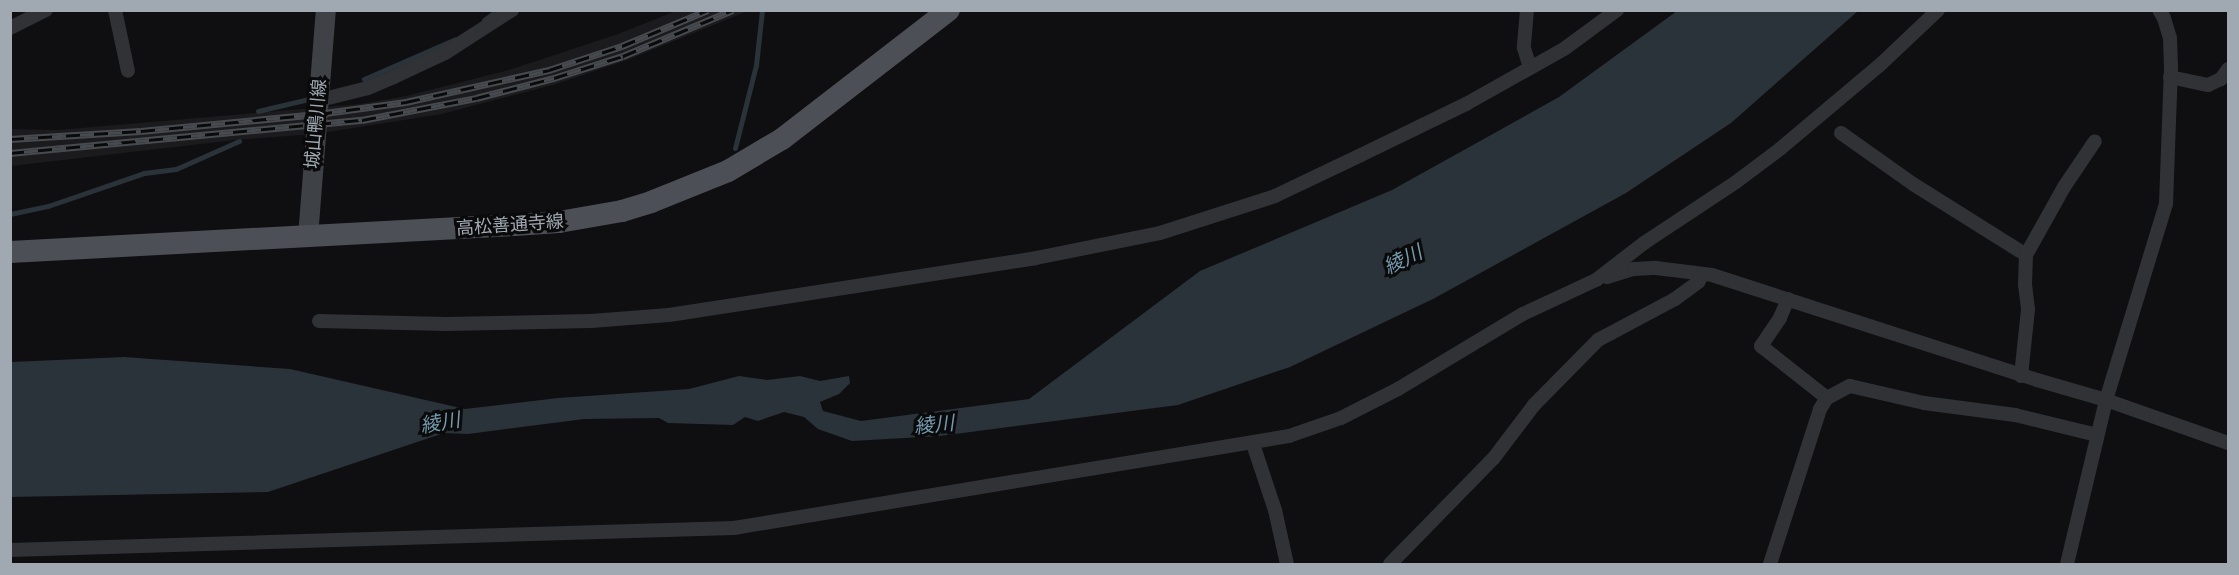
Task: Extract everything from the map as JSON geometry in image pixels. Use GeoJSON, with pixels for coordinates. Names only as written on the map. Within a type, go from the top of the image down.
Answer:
{"type":"FeatureCollection","features":[{"type":"Feature","properties":{"kind":"main road","name":"城山鴨川線"},"geometry":{"type":"LineString","coordinates":[[308,237],[326,10]]}},
{"type":"Feature","properties":{"kind":"main road","name":"高松善通寺線"},"geometry":{"type":"LineString","coordinates":[[10,252],[559,222],[601,215],[651,202],[728,171],[782,139],[949,10]]}},
{"type":"Feature","properties":{"kind":"street"},"geometry":{"type":"LineString","coordinates":[[10,28],[46,10]]}},
{"type":"Feature","properties":{"kind":"street"},"geometry":{"type":"LineString","coordinates":[[115,10],[128,71]]}},
{"type":"Feature","properties":{"kind":"street"},"geometry":{"type":"LineString","coordinates":[[320,100],[368,88],[394,77],[445,53],[512,10]]}},
{"type":"Feature","properties":{"kind":"street"},"geometry":{"type":"LineString","coordinates":[[1527,10],[1524,48],[1530,68]]}},
{"type":"Feature","properties":{"kind":"street"},"geometry":{"type":"LineString","coordinates":[[319,321],[491,323],[591,321],[669,315],[1036,258],[1148,236],[1275,196],[1466,104],[1564,49],[1617,10]]}},
{"type":"Feature","properties":{"kind":"street"},"geometry":{"type":"LineString","coordinates":[[1596,280],[1644,243],[1736,182],[1780,149],[1882,63],[1938,10]]}},
{"type":"Feature","properties":{"kind":"street"},"geometry":{"type":"LineString","coordinates":[[2067,564],[2106,400],[2166,204],[2170,38],[2159,10]]}},
{"type":"Feature","properties":{"kind":"street"},"geometry":{"type":"LineString","coordinates":[[2170,77],[2208,85],[2221,79],[2229,69]]}},
{"type":"Feature","properties":{"kind":"street"},"geometry":{"type":"LineString","coordinates":[[1841,133],[1913,184],[2026,255]]}},
{"type":"Feature","properties":{"kind":"street"},"geometry":{"type":"LineString","coordinates":[[2021,376],[2028,309],[2025,284],[2026,255],[2064,187],[2096,141]]}},
{"type":"Feature","properties":{"kind":"street"},"geometry":{"type":"LineString","coordinates":[[10,550],[734,528],[1254,444],[1289,436],[1341,418],[1398,389],[1523,314],[1596,280],[1634,269],[1656,268],[1703,274],[1788,299],[2021,376],[2106,400],[2229,443]]}},
{"type":"Feature","properties":{"kind":"street"},"geometry":{"type":"LineString","coordinates":[[1390,564],[1494,459],[1534,405],[1598,340],[1675,299],[1698,282],[1703,274]]}},
{"type":"Feature","properties":{"kind":"street"},"geometry":{"type":"LineString","coordinates":[[1788,299],[1780,318],[1761,346],[1827,398]]}},
{"type":"Feature","properties":{"kind":"street"},"geometry":{"type":"LineString","coordinates":[[1770,564],[1820,409],[1827,398],[1850,386],[1924,403],[2015,415],[2097,435]]}},
{"type":"Feature","properties":{"kind":"street"},"geometry":{"type":"LineString","coordinates":[[1254,444],[1278,519],[1287,564]]}},
{"type":"Feature","properties":{"kind":"shaded area"},"geometry":{"type":"Polygon","coordinates":[[[676,11],[748,11],[627,60],[556,84],[442,114],[315,134],[235,140],[11,166],[11,129],[58,130],[360,104],[406,96],[509,70],[618,34],[676,11]]]}},
{"type":"Feature","properties":{"kind":"water","name":"綾川"},"geometry":{"type":"Polygon","coordinates":[[[1677,11],[1858,11],[1731,123],[1626,193],[1433,299],[1290,367],[1178,405],[940,436],[852,441],[818,429],[804,417],[784,412],[758,421],[745,417],[733,425],[668,423],[659,418],[584,419],[468,434],[444,433],[268,492],[11,497],[11,362],[124,357],[290,369],[465,409],[558,398],[689,389],[739,376],[767,380],[800,376],[820,381],[849,376],[850,383],[839,394],[820,402],[823,411],[861,421],[1029,399],[1200,271],[1392,190],[1559,97],[1677,11]]]}},
{"type":"Feature","properties":{"kind":"waterway"},"geometry":{"type":"LineString","coordinates":[[484,20],[498,10]]}},
{"type":"Feature","properties":{"kind":"waterway"},"geometry":{"type":"LineString","coordinates":[[735,148],[756,65],[762,11]]}},
{"type":"Feature","properties":{"kind":"waterway"},"geometry":{"type":"LineString","coordinates":[[364,79],[456,39]]}},
{"type":"Feature","properties":{"kind":"waterway"},"geometry":{"type":"LineString","coordinates":[[258,111],[313,98]]}},
{"type":"Feature","properties":{"kind":"waterway"},"geometry":{"type":"LineString","coordinates":[[10,214],[48,206],[144,173],[176,169],[239,141]]}},
{"type":"Feature","properties":{"kind":"railway"},"geometry":{"type":"LineString","coordinates":[[10,139],[141,131],[318,114],[406,102],[549,70],[622,46],[708,10]]}},
{"type":"Feature","properties":{"kind":"railway"},"geometry":{"type":"LineString","coordinates":[[10,153],[362,120],[476,98],[554,78],[623,56],[733,10]]}}]}
